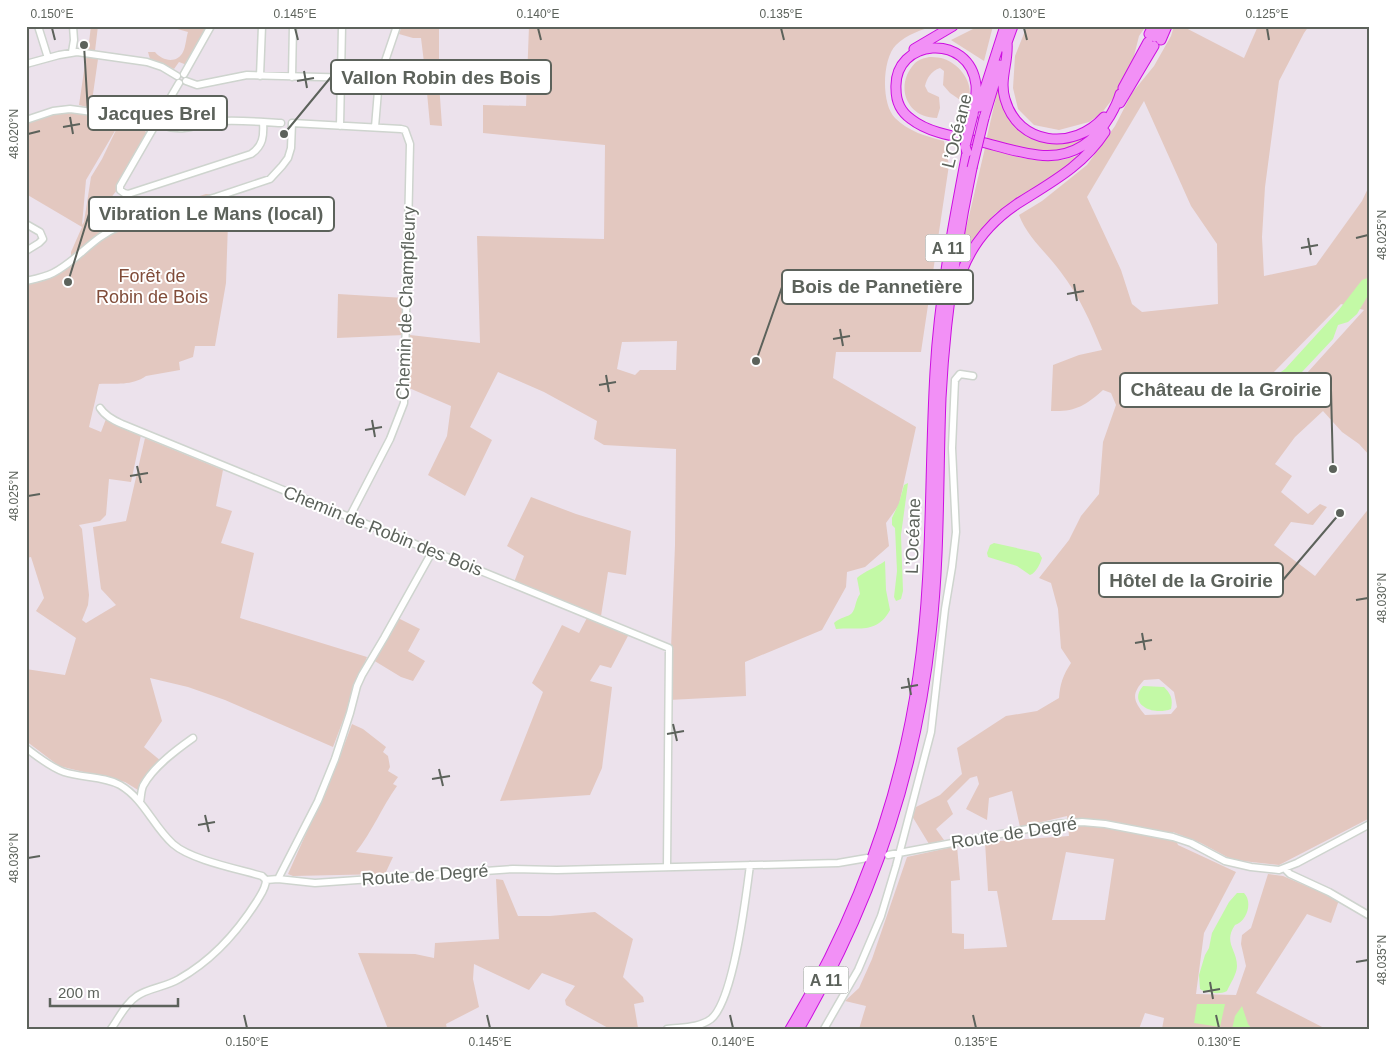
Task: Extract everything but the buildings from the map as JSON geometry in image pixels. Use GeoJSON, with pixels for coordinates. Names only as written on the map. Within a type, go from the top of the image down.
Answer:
{"type":"FeatureCollection","features":[{"type":"Feature","properties":{"kind":"highway"},"geometry":{"type":"LineString","coordinates":[[953,26],[910,52],[899,65],[896,72],[893,87],[896,103],[902,114],[914,125],[934,133],[1025,156],[1049,159],[1071,156],[1084,149],[1094,142],[1108,125]]}},
{"type":"Feature","properties":{"kind":"highway","name":"L’Océane"},"geometry":{"type":"LineString","coordinates":[[790,1029],[828,961],[865,877],[892,798],[911,716],[922,650],[927,592],[933,411],[939,319],[950,240],[968,168],[967,152],[1005,26]]}},
{"type":"Feature","properties":{"kind":"highway","name":"L’Océane"},"geometry":{"type":"LineString","coordinates":[[799,1029],[841,952],[868,890],[893,820],[916,732],[926,676],[935,594],[944,358],[953,270],[968,168],[978,116],[1013,26]]}},
{"type":"Feature","properties":{"kind":"highway"},"geometry":{"type":"LineString","coordinates":[[944,358],[948,351],[958,281],[979,239],[1010,209],[1081,162],[1101,138],[1132,77],[1162,26]]}},
{"type":"Feature","properties":{"kind":"highway"},"geometry":{"type":"LineString","coordinates":[[1007,42],[1008,51],[1003,76],[1005,101],[1021,126],[1034,134],[1050,139],[1062,140],[1083,134],[1093,128],[1103,118],[1132,77]]}},
{"type":"Feature","properties":{"kind":"highway"},"geometry":{"type":"LineString","coordinates":[[978,116],[975,80],[970,68],[960,56],[950,50],[930,48],[913,54],[901,66],[897,75],[896,95],[902,110],[913,120],[941,132],[1038,156],[1067,154],[1088,143],[1105,124],[1120,94]]}},
{"type":"Feature","properties":{"kind":"street"},"geometry":{"type":"LineString","coordinates":[[38,26],[48,58]]}},
{"type":"Feature","properties":{"kind":"street"},"geometry":{"type":"LineString","coordinates":[[72,52],[74,40],[73,26]]}},
{"type":"Feature","properties":{"kind":"street"},"geometry":{"type":"LineString","coordinates":[[211,26],[183,79],[155,121],[120,186],[120,190],[128,194],[250,154],[259,147],[262,141],[264,122]]}},
{"type":"Feature","properties":{"kind":"street"},"geometry":{"type":"LineString","coordinates":[[260,76],[262,26]]}},
{"type":"Feature","properties":{"kind":"street"},"geometry":{"type":"LineString","coordinates":[[292,77],[293,26]]}},
{"type":"Feature","properties":{"kind":"street"},"geometry":{"type":"LineString","coordinates":[[340,126],[342,26]]}},
{"type":"Feature","properties":{"kind":"street"},"geometry":{"type":"LineString","coordinates":[[26,281],[49,275],[60,269],[94,241],[112,230],[270,179],[288,158],[291,148],[292,123],[375,127],[379,79],[397,26]]}},
{"type":"Feature","properties":{"kind":"street"},"geometry":{"type":"LineString","coordinates":[[26,64],[72,52],[147,62],[162,67],[177,76],[176,80],[183,79],[197,85],[247,76],[433,80]]}},
{"type":"Feature","properties":{"kind":"street"},"geometry":{"type":"LineString","coordinates":[[26,120],[53,111],[70,109],[162,121],[162,125],[171,129],[181,130],[223,121],[281,123]]}},
{"type":"Feature","properties":{"kind":"street","name":"Chemin de Champfleury"},"geometry":{"type":"LineString","coordinates":[[349,518],[390,439],[404,403],[410,144],[409,136],[405,130],[375,127]]}},
{"type":"Feature","properties":{"kind":"street"},"geometry":{"type":"LineString","coordinates":[[26,224],[40,232],[42,236],[42,241],[26,251]]}},
{"type":"Feature","properties":{"kind":"street"},"geometry":{"type":"LineString","coordinates":[[824,1029],[858,970],[881,916],[931,732],[944,609],[954,551],[955,503],[952,448],[955,380],[960,374],[973,376]]}},
{"type":"Feature","properties":{"kind":"street","name":"Chemin de Robin des Bois"},"geometry":{"type":"LineString","coordinates":[[100,408],[111,419],[122,424],[669,648],[667,867]]}},
{"type":"Feature","properties":{"kind":"street"},"geometry":{"type":"LineString","coordinates":[[278,878],[318,801],[338,750],[362,675],[432,552]]}},
{"type":"Feature","properties":{"kind":"street"},"geometry":{"type":"LineString","coordinates":[[140,802],[142,791],[147,781],[168,756],[193,738]]}},
{"type":"Feature","properties":{"kind":"street"},"geometry":{"type":"LineString","coordinates":[[26,748],[43,761],[65,773],[117,784],[129,791],[178,848],[197,856],[262,876],[266,880],[266,885],[254,905],[230,937],[179,979],[135,997],[111,1029]]}},
{"type":"Feature","properties":{"kind":"street","name":"Route de Degré"},"geometry":{"type":"LineString","coordinates":[[888,855],[1022,830],[1082,822],[1105,824],[1173,837],[1237,865],[1273,870],[1285,869]]}},
{"type":"Feature","properties":{"kind":"street"},"geometry":{"type":"LineString","coordinates":[[1370,824],[1285,869],[1290,874],[1329,892],[1370,916]]}},
{"type":"Feature","properties":{"kind":"street","name":"Route de Degré"},"geometry":{"type":"LineString","coordinates":[[266,880],[278,878],[315,883],[513,869],[838,863],[867,858]]}},
{"type":"Feature","properties":{"kind":"street"},"geometry":{"type":"LineString","coordinates":[[667,1029],[698,1025],[705,1022],[713,1017],[721,1002],[727,990],[740,935],[750,865]]}},
{"type":"Feature","properties":{"kind":"green space"},"geometry":{"type":"Polygon","coordinates":[[[91,26],[98,26],[95,51],[88,50],[91,26]]]}},
{"type":"Feature","properties":{"kind":"green space"},"geometry":{"type":"Polygon","coordinates":[[[175,26],[208,26],[187,65],[179,62],[174,69],[150,59],[148,52],[155,52],[169,60],[180,56],[184,50],[188,32],[174,28],[175,26]]]}},
{"type":"Feature","properties":{"kind":"green space"},"geometry":{"type":"Polygon","coordinates":[[[402,26],[439,26],[439,80],[426,79],[421,38],[399,34],[402,26]]]}},
{"type":"Feature","properties":{"kind":"green space"},"geometry":{"type":"Polygon","coordinates":[[[529,26],[935,26],[909,35],[896,45],[888,60],[885,82],[887,103],[895,118],[912,130],[944,141],[949,165],[921,352],[836,352],[833,378],[916,427],[899,505],[886,523],[889,546],[865,567],[847,572],[846,587],[822,630],[745,662],[746,696],[669,700],[675,545],[676,449],[604,445],[594,439],[597,421],[544,392],[498,372],[470,427],[492,440],[465,496],[428,475],[447,436],[451,406],[409,388],[410,335],[480,343],[477,236],[604,239],[605,145],[483,133],[483,105],[526,106],[529,26]],[[677,341],[622,342],[617,369],[635,375],[640,370],[676,370],[677,341]]]}},
{"type":"Feature","properties":{"kind":"green space"},"geometry":{"type":"Polygon","coordinates":[[[979,26],[993,26],[984,61],[951,40],[979,26]]]}},
{"type":"Feature","properties":{"kind":"green space"},"geometry":{"type":"Polygon","coordinates":[[[1027,26],[1146,26],[1139,36],[1134,56],[1114,97],[1101,114],[1089,122],[1059,130],[1034,125],[1018,109],[1013,88],[1015,56],[1027,26]]]}},
{"type":"Feature","properties":{"kind":"green space"},"geometry":{"type":"Polygon","coordinates":[[[1174,26],[1182,26],[1244,58],[1258,26],[1309,26],[1279,81],[1265,187],[1262,237],[1264,276],[1316,265],[1362,201],[1370,184],[1370,456],[1359,444],[1342,432],[1323,411],[1295,437],[1275,464],[1292,476],[1281,492],[1308,514],[1320,504],[1327,507],[1313,525],[1291,522],[1274,545],[1315,576],[1370,507],[1370,735],[1367,738],[1370,743],[1370,818],[1279,865],[1229,858],[1201,843],[1173,832],[1178,845],[1236,872],[1204,933],[1196,994],[1236,995],[1246,966],[1241,944],[1242,935],[1251,928],[1268,874],[1283,876],[1339,900],[1331,923],[1307,914],[1256,993],[1326,1029],[1162,1029],[1164,1018],[1145,1013],[1139,1029],[859,1029],[866,1006],[845,1001],[859,988],[872,959],[907,857],[957,846],[960,880],[951,881],[952,933],[964,934],[964,949],[1007,947],[997,891],[988,891],[985,842],[1069,836],[1067,816],[1020,827],[1012,791],[989,798],[987,820],[966,809],[979,784],[977,776],[970,778],[947,801],[953,814],[936,829],[944,840],[929,844],[912,816],[916,807],[940,795],[962,774],[957,748],[1006,716],[1037,711],[1059,698],[1062,680],[1071,663],[1061,648],[1058,609],[1051,583],[1039,578],[1069,540],[1081,516],[1099,494],[1103,442],[1116,405],[1111,393],[1103,390],[1079,407],[1051,411],[1053,365],[1079,355],[1102,350],[1089,319],[1073,290],[1055,264],[1032,238],[1019,215],[1042,201],[1087,165],[1115,126],[1132,93],[1154,66],[1171,36],[1174,26]],[[1144,101],[1087,197],[1121,270],[1132,304],[1142,312],[1218,304],[1217,244],[1191,206],[1144,101]],[[1341,304],[1265,381],[1274,394],[1288,394],[1364,310],[1341,304]],[[1159,679],[1144,680],[1135,694],[1136,701],[1141,710],[1145,715],[1171,714],[1177,707],[1174,692],[1159,679]],[[1066,852],[1052,920],[1105,920],[1114,859],[1066,852]]]}},
{"type":"Feature","properties":{"kind":"green space"},"geometry":{"type":"Polygon","coordinates":[[[86,57],[98,59],[91,108],[79,105],[86,57]]]}},
{"type":"Feature","properties":{"kind":"green space"},"geometry":{"type":"Polygon","coordinates":[[[929,57],[941,58],[954,64],[965,76],[970,90],[966,104],[950,93],[943,85],[944,71],[940,68],[932,73],[925,86],[928,92],[939,97],[940,108],[937,118],[926,117],[911,106],[906,99],[905,81],[909,72],[915,63],[929,57]]]}},
{"type":"Feature","properties":{"kind":"green space"},"geometry":{"type":"Polygon","coordinates":[[[426,82],[439,83],[442,126],[430,125],[426,82]]]}},
{"type":"Feature","properties":{"kind":"green space"},"geometry":{"type":"Polygon","coordinates":[[[999,84],[1004,107],[1048,141],[1098,127],[1081,146],[1047,155],[986,141],[999,84]]]}},
{"type":"Feature","properties":{"kind":"green space","name":"Forêt de Robin de Bois"},"geometry":{"type":"Polygon","coordinates":[[[65,111],[122,119],[86,180],[82,225],[91,177],[116,130],[121,126],[139,129],[143,125],[148,138],[120,186],[107,203],[101,221],[109,224],[206,194],[223,195],[228,223],[226,283],[215,346],[195,346],[193,357],[179,362],[180,370],[146,376],[129,383],[99,384],[89,427],[101,432],[106,419],[141,435],[131,482],[109,479],[106,515],[100,521],[79,525],[82,529],[89,595],[88,605],[82,620],[86,623],[116,605],[101,589],[93,527],[126,521],[145,438],[223,470],[216,506],[232,511],[221,543],[254,553],[240,618],[367,657],[333,747],[225,700],[188,687],[150,678],[162,721],[144,747],[161,761],[145,777],[138,790],[125,782],[59,766],[26,741],[26,669],[65,675],[76,638],[36,611],[44,598],[31,557],[26,558],[26,281],[55,272],[59,266],[71,257],[71,252],[82,227],[26,194],[26,123],[65,111]]]}},
{"type":"Feature","properties":{"kind":"green space"},"geometry":{"type":"Polygon","coordinates":[[[985,148],[1021,158],[1046,161],[1058,161],[1082,153],[1058,173],[996,213],[970,243],[957,267],[985,148]]]}},
{"type":"Feature","properties":{"kind":"green space"},"geometry":{"type":"Polygon","coordinates":[[[338,294],[405,298],[404,335],[337,338],[338,294]]]}},
{"type":"Feature","properties":{"kind":"green space"},"geometry":{"type":"Polygon","coordinates":[[[531,497],[576,514],[631,531],[626,575],[608,572],[601,616],[513,585],[524,556],[507,546],[531,497]]]}},
{"type":"Feature","properties":{"kind":"green space"},"geometry":{"type":"Polygon","coordinates":[[[588,616],[629,634],[611,668],[600,665],[590,681],[612,687],[602,768],[590,795],[500,801],[543,692],[532,683],[562,625],[579,633],[588,616]]]}},
{"type":"Feature","properties":{"kind":"green space"},"geometry":{"type":"Polygon","coordinates":[[[398,618],[420,629],[408,651],[425,661],[413,681],[401,677],[373,660],[398,618]]]}},
{"type":"Feature","properties":{"kind":"green space"},"geometry":{"type":"Polygon","coordinates":[[[352,724],[363,729],[386,747],[383,752],[388,756],[390,767],[388,771],[398,777],[393,784],[397,786],[356,852],[393,857],[385,874],[293,876],[288,874],[337,764],[352,724]]]}},
{"type":"Feature","properties":{"kind":"green space"},"geometry":{"type":"Polygon","coordinates":[[[496,879],[503,880],[518,916],[550,916],[595,912],[633,939],[623,977],[643,997],[644,1002],[634,1004],[638,1028],[610,1029],[566,1005],[565,1000],[575,986],[542,973],[529,990],[474,964],[473,979],[479,1007],[446,1024],[447,1029],[388,1029],[358,953],[415,954],[434,958],[435,943],[499,939],[496,879]]]}},
{"type":"Feature","properties":{"kind":"shaded area"},"geometry":{"type":"Polygon","coordinates":[[[1370,277],[1370,292],[1357,314],[1348,322],[1338,325],[1333,339],[1286,389],[1277,388],[1274,382],[1278,375],[1338,311],[1362,280],[1370,277]]]}},
{"type":"Feature","properties":{"kind":"shaded area"},"geometry":{"type":"Polygon","coordinates":[[[908,483],[901,535],[903,591],[901,599],[896,601],[894,597],[897,571],[895,528],[892,525],[892,518],[904,485],[908,483]]]}},
{"type":"Feature","properties":{"kind":"shaded area"},"geometry":{"type":"Polygon","coordinates":[[[994,543],[1039,553],[1042,558],[1036,570],[1030,575],[1017,566],[988,557],[987,553],[990,545],[994,543]]]}},
{"type":"Feature","properties":{"kind":"shaded area"},"geometry":{"type":"Polygon","coordinates":[[[885,561],[886,590],[890,610],[885,618],[874,626],[867,628],[836,629],[834,623],[851,614],[854,609],[860,594],[857,578],[885,561]]]}},
{"type":"Feature","properties":{"kind":"shaded area"},"geometry":{"type":"Polygon","coordinates":[[[1143,686],[1164,687],[1171,697],[1171,709],[1164,711],[1150,710],[1140,703],[1138,699],[1139,693],[1143,686]]]}},
{"type":"Feature","properties":{"kind":"shaded area"},"geometry":{"type":"Polygon","coordinates":[[[1237,893],[1244,893],[1247,897],[1248,906],[1243,920],[1235,925],[1230,937],[1236,960],[1236,972],[1227,991],[1217,993],[1206,992],[1200,989],[1199,975],[1205,955],[1209,948],[1212,933],[1229,902],[1237,893]]]}},
{"type":"Feature","properties":{"kind":"shaded area"},"geometry":{"type":"Polygon","coordinates":[[[1197,1004],[1225,1004],[1220,1027],[1194,1023],[1197,1004]]]}},
{"type":"Feature","properties":{"kind":"shaded area"},"geometry":{"type":"Polygon","coordinates":[[[1242,1006],[1248,1024],[1252,1029],[1232,1029],[1235,1016],[1242,1006]]]}},
{"type":"Feature","properties":{"kind":"place","name":"Jacques Brel"},"geometry":{"type":"Point","coordinates":[84,45]}},
{"type":"Feature","properties":{"kind":"place","name":"Vallon Robin des Bois"},"geometry":{"type":"Point","coordinates":[284,134]}},
{"type":"Feature","properties":{"kind":"place","name":"Vibration Le Mans (local)"},"geometry":{"type":"Point","coordinates":[68,282]}},
{"type":"Feature","properties":{"kind":"place","name":"Bois de Pannetière"},"geometry":{"type":"Point","coordinates":[756,361]}},
{"type":"Feature","properties":{"kind":"place","name":"Château de la Groirie"},"geometry":{"type":"Point","coordinates":[1333,469]}},
{"type":"Feature","properties":{"kind":"place","name":"Hôtel de la Groirie"},"geometry":{"type":"Point","coordinates":[1340,513]}}]}
